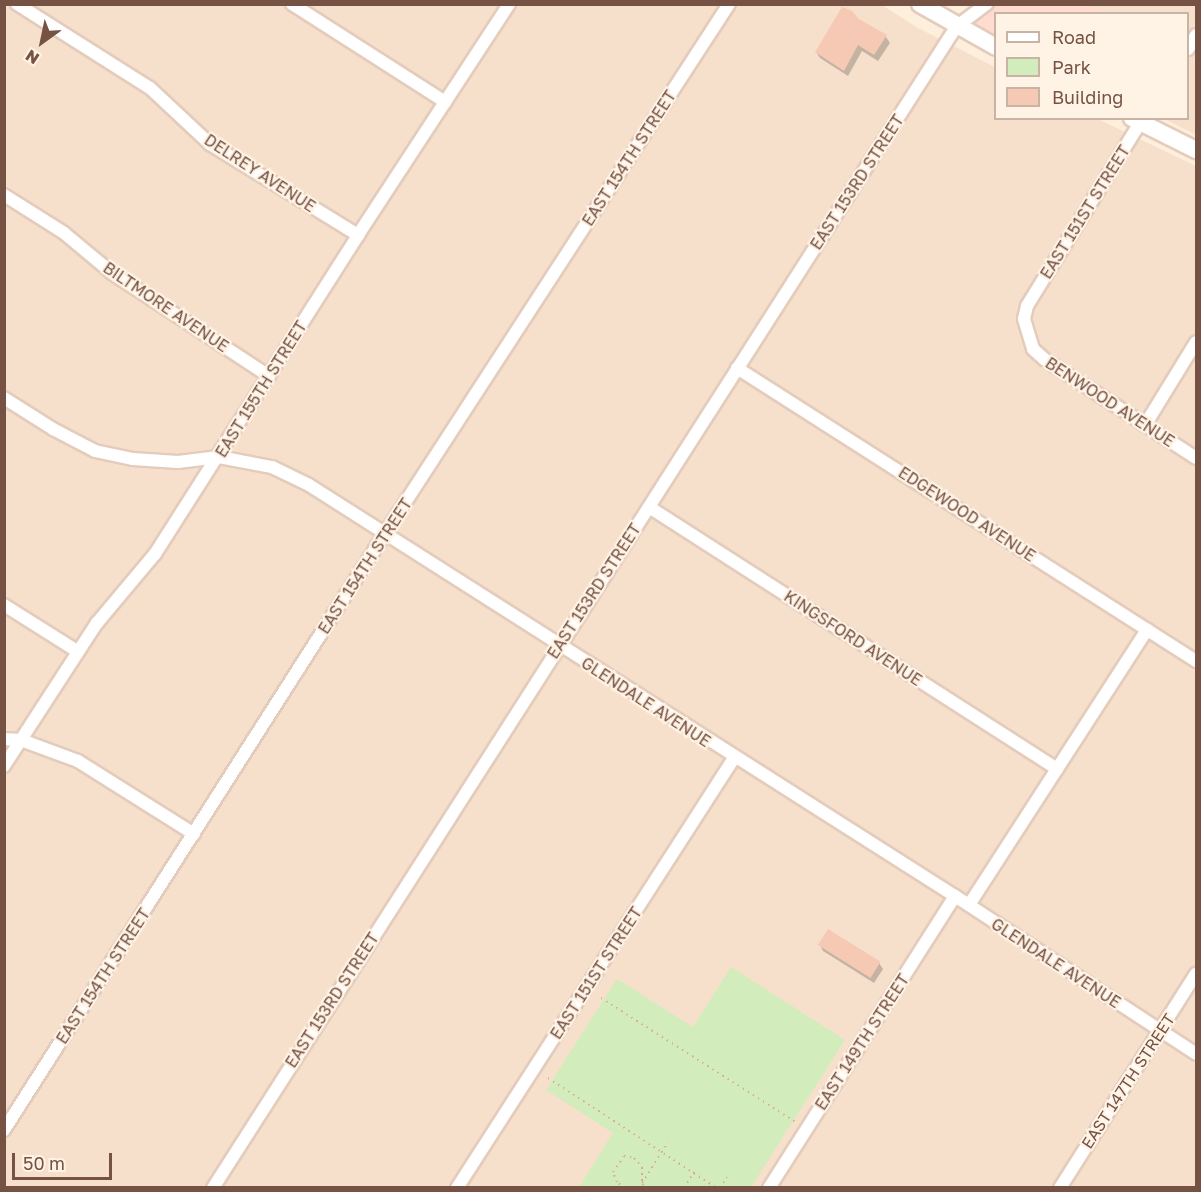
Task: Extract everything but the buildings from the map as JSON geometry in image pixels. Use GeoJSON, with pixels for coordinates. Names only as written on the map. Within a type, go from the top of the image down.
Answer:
{"type":"FeatureCollection","features":[{"type":"Feature","properties":{"kind":"main road"},"geometry":{"type":"LineString","coordinates":[[920,4],[956,27],[994,46]]}},
{"type":"Feature","properties":{"kind":"main road"},"geometry":{"type":"LineString","coordinates":[[1138,120],[1197,150]]}},
{"type":"Feature","properties":{"kind":"street","name":"DELREY AVENUE"},"geometry":{"type":"LineString","coordinates":[[17,4],[150,88],[210,144],[358,235]]}},
{"type":"Feature","properties":{"kind":"street"},"geometry":{"type":"LineString","coordinates":[[292,4],[445,102]]}},
{"type":"Feature","properties":{"kind":"street","name":"EAST 155TH STREET"},"geometry":{"type":"LineString","coordinates":[[4,766],[77,651],[155,554],[219,457],[358,235],[509,4]]}},
{"type":"Feature","properties":{"kind":"street","name":"EAST 154TH STREET"},"geometry":{"type":"LineString","coordinates":[[4,1130],[384,535],[729,4]]}},
{"type":"Feature","properties":{"kind":"street","name":"EAST 153RD STREET"},"geometry":{"type":"LineString","coordinates":[[213,1188],[956,27],[987,4]]}},
{"type":"Feature","properties":{"kind":"street","name":"EAST 151ST STREET"},"geometry":{"type":"LineString","coordinates":[[1027,306],[1138,120]]}},
{"type":"Feature","properties":{"kind":"street","name":"BILTMORE AVENUE"},"geometry":{"type":"LineString","coordinates":[[4,195],[64,233],[112,273],[269,376]]}},
{"type":"Feature","properties":{"kind":"street","name":"BENWOOD AVENUE"},"geometry":{"type":"LineString","coordinates":[[1027,306],[1024,319],[1033,349],[1044,359],[1197,458]]}},
{"type":"Feature","properties":{"kind":"street"},"geometry":{"type":"LineString","coordinates":[[1145,424],[1197,342]]}},
{"type":"Feature","properties":{"kind":"street","name":"EDGEWOOD AVENUE"},"geometry":{"type":"LineString","coordinates":[[737,368],[1197,661]]}},
{"type":"Feature","properties":{"kind":"street","name":"GLENDALE AVENUE"},"geometry":{"type":"LineString","coordinates":[[4,398],[53,429],[95,451],[133,459],[178,462],[219,457],[272,467],[309,485],[734,758],[955,896],[1197,1054]]}},
{"type":"Feature","properties":{"kind":"street","name":"KINGSFORD AVENUE"},"geometry":{"type":"LineString","coordinates":[[649,507],[1057,769]]}},
{"type":"Feature","properties":{"kind":"street"},"geometry":{"type":"LineString","coordinates":[[4,605],[77,651]]}},
{"type":"Feature","properties":{"kind":"street"},"geometry":{"type":"LineString","coordinates":[[969,905],[1148,630]]}},
{"type":"Feature","properties":{"kind":"street"},"geometry":{"type":"LineString","coordinates":[[4,739],[21,740],[78,761],[194,834]]}},
{"type":"Feature","properties":{"kind":"street","name":"EAST 151ST STREET"},"geometry":{"type":"LineString","coordinates":[[457,1188],[734,758]]}},
{"type":"Feature","properties":{"kind":"street","name":"EAST 149TH STREET"},"geometry":{"type":"LineString","coordinates":[[769,1188],[955,896]]}},
{"type":"Feature","properties":{"kind":"street","name":"EAST 147TH STREET"},"geometry":{"type":"LineString","coordinates":[[1060,1188],[1197,974]]}},
{"type":"Feature","properties":{"kind":"path"},"geometry":{"type":"LineString","coordinates":[[601,998],[798,1123]]}},
{"type":"Feature","properties":{"kind":"path"},"geometry":{"type":"LineString","coordinates":[[548,1078],[718,1188],[727,1177]]}},
{"type":"Feature","properties":{"kind":"path"},"geometry":{"type":"LineString","coordinates":[[639,1188],[668,1142]]}},
{"type":"Feature","properties":{"kind":"path"},"geometry":{"type":"LineString","coordinates":[[625,1188],[617,1182],[613,1172],[624,1156],[634,1158],[642,1167],[642,1184]]}},
{"type":"Feature","properties":{"kind":"path"},"geometry":{"type":"LineString","coordinates":[[684,1188],[694,1172]]}},
{"type":"Feature","properties":{"kind":"path"},"geometry":{"type":"LineString","coordinates":[[615,1188],[617,1182]]}},
{"type":"Feature","properties":{"kind":"path"},"geometry":{"type":"LineString","coordinates":[[642,1184],[647,1188]]}},
{"type":"Feature","properties":{"kind":"shaded area"},"geometry":{"type":"Polygon","coordinates":[[[5,5],[882,5],[918,28],[994,66],[994,120],[1100,120],[1196,166],[1196,1187],[5,1188],[5,5]]]}},
{"type":"Feature","properties":{"kind":"shaded area"},"geometry":{"type":"Polygon","coordinates":[[[987,5],[1085,5],[1101,12],[994,12],[994,46],[956,27],[987,5]]]}},
{"type":"Feature","properties":{"kind":"shaded area"},"geometry":{"type":"Polygon","coordinates":[[[1084,5],[1196,5],[1196,135],[1166,120],[1189,120],[1189,12],[1098,12],[1084,5]]]}},
{"type":"Feature","properties":{"kind":"green space"},"geometry":{"type":"Polygon","coordinates":[[[731,967],[845,1040],[751,1187],[579,1187],[613,1133],[546,1090],[617,979],[693,1027],[731,967]]]}}]}
